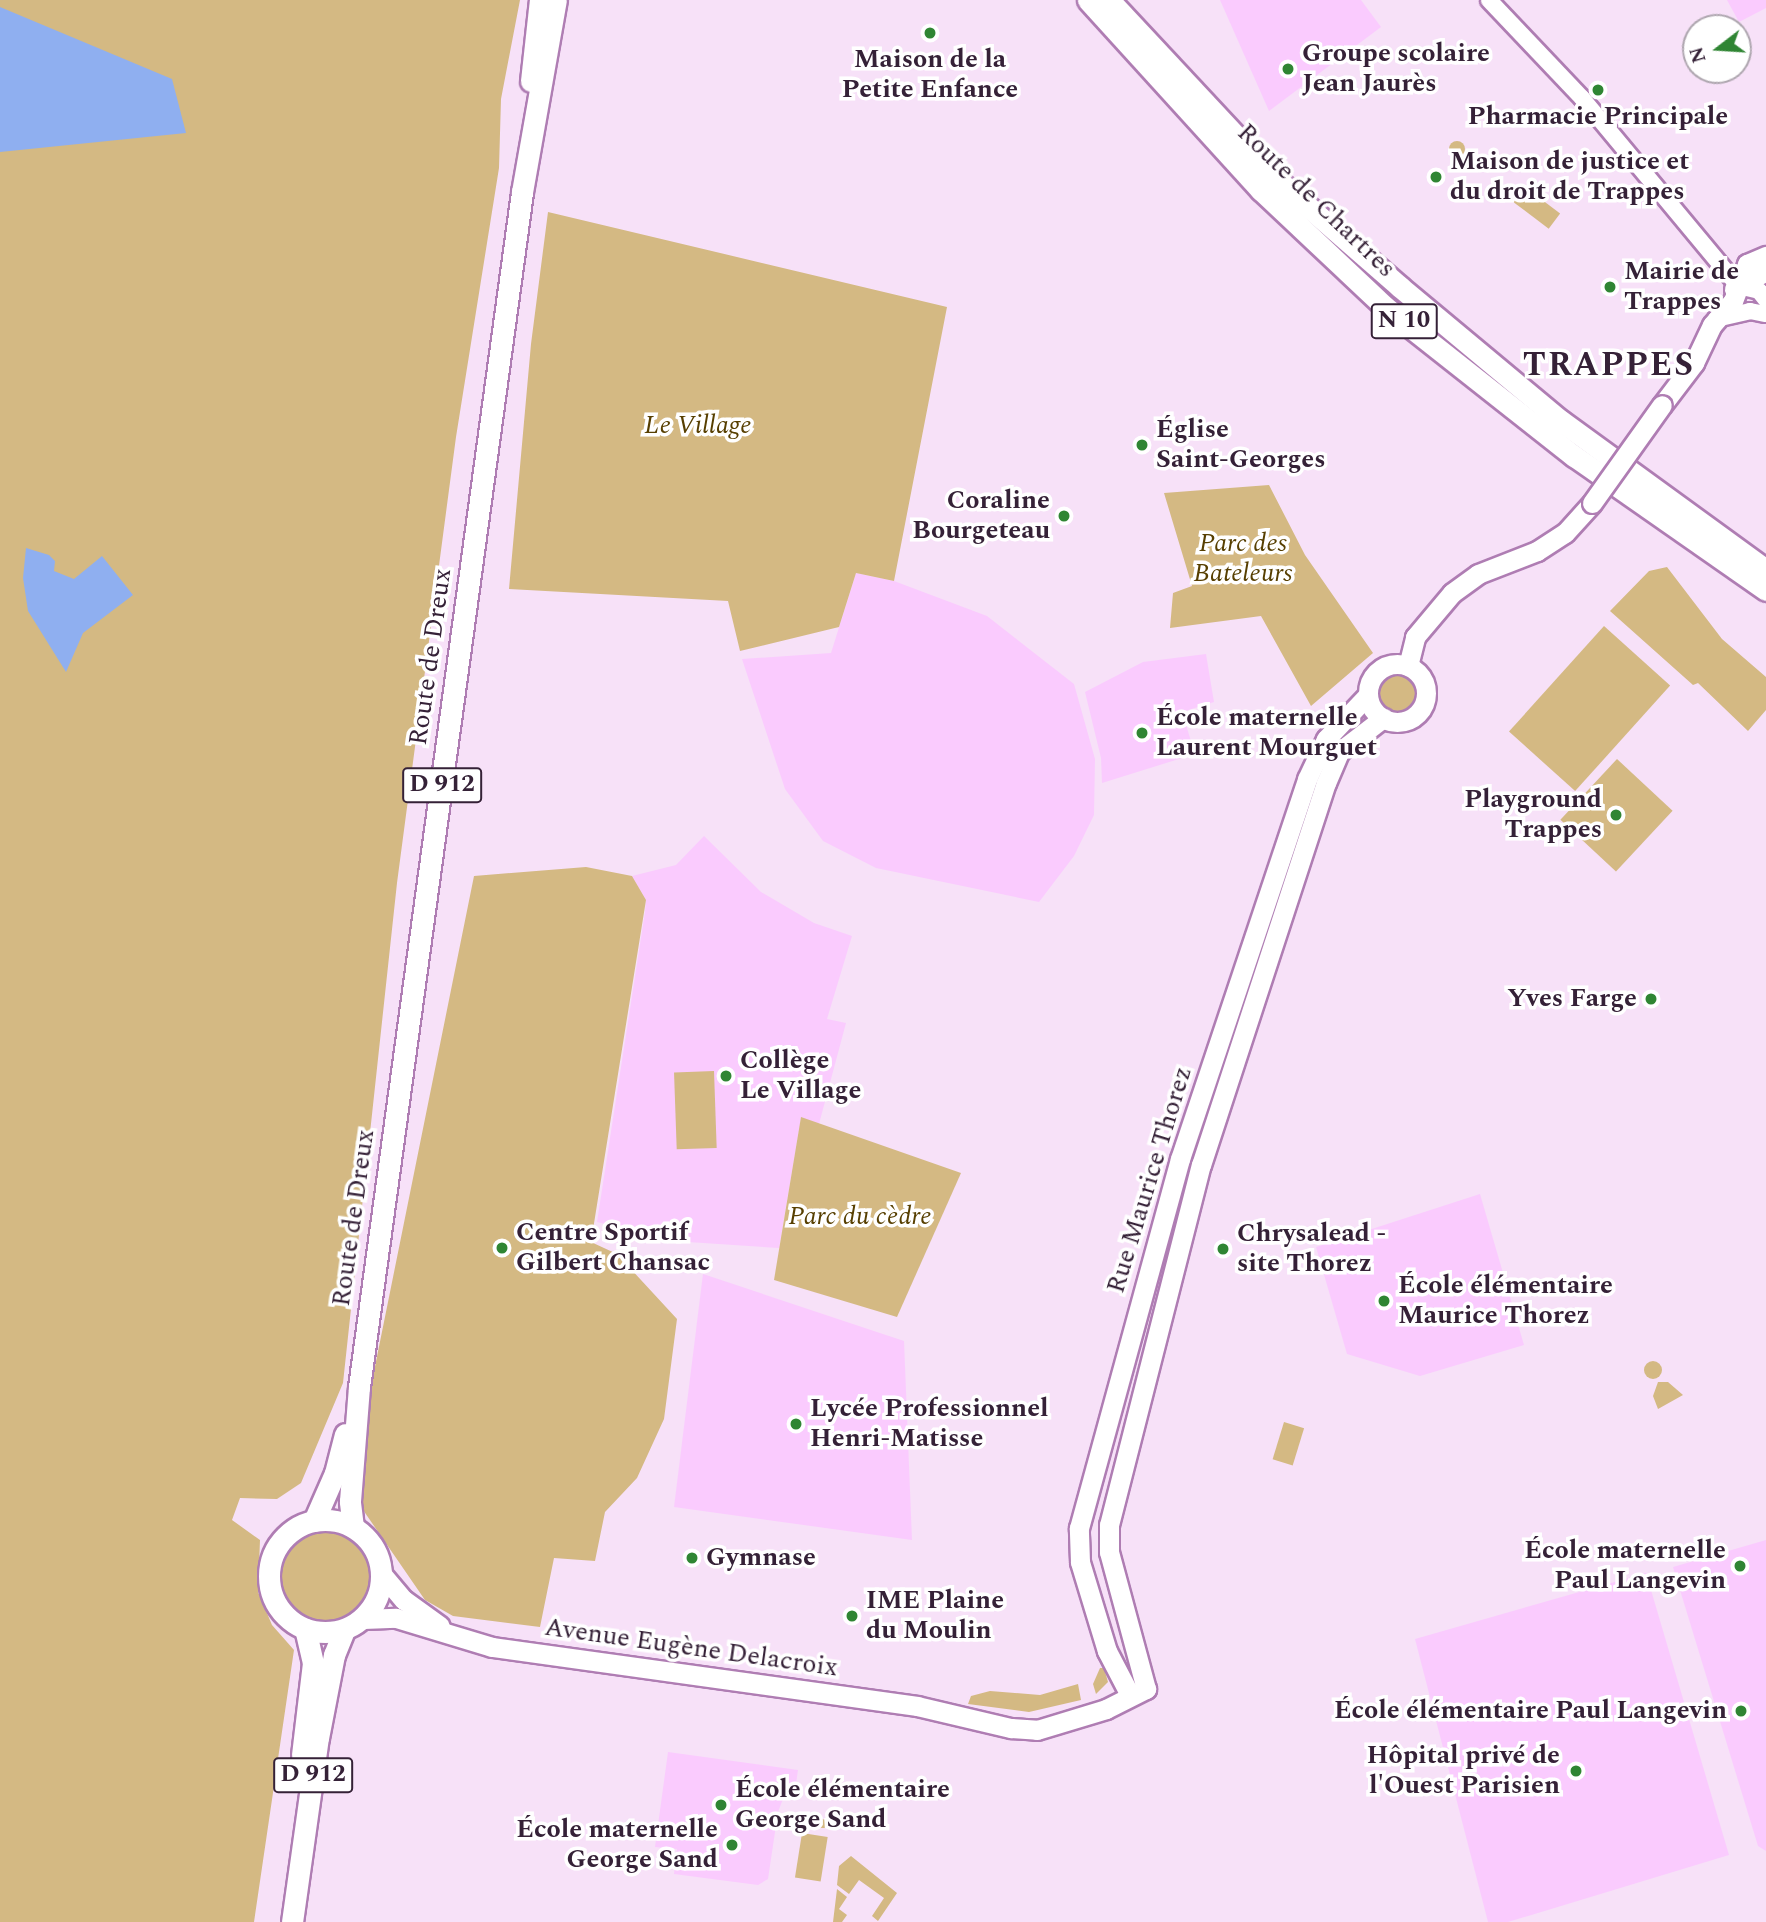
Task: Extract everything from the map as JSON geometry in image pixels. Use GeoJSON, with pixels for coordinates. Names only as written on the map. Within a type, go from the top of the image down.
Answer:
{"type":"FeatureCollection","features":[{"type":"Feature","properties":{"kind":"main road","name":"Route de Dreux"},"geometry":{"type":"LineString","coordinates":[[524,184],[540,0]]}},
{"type":"Feature","properties":{"kind":"main road","name":"Route de Dreux"},"geometry":{"type":"LineString","coordinates":[[353,1527],[349,1501],[359,1387],[524,184],[556,0]]}},
{"type":"Feature","properties":{"kind":"main road","name":"Route de Chartres"},"geometry":{"type":"LineString","coordinates":[[1088,0],[1261,190],[1385,307],[1574,456],[1766,590]]}},
{"type":"Feature","properties":{"kind":"main road","name":"Route de Chartres"},"geometry":{"type":"LineString","coordinates":[[1109,0],[1274,177],[1400,287],[1561,421],[1766,570]]}},
{"type":"Feature","properties":{"kind":"main road"},"geometry":{"type":"LineString","coordinates":[[1408,666],[1415,636],[1431,614],[1478,573],[1537,551],[1565,533],[1592,503],[1683,376],[1716,319],[1733,301],[1747,264],[1766,256]]}},
{"type":"Feature","properties":{"kind":"main road"},"geometry":{"type":"LineString","coordinates":[[1683,376],[1706,320],[1738,286],[1766,271]]}},
{"type":"Feature","properties":{"kind":"main road"},"geometry":{"type":"LineString","coordinates":[[1389,665],[1408,666],[1422,676],[1425,702],[1418,713],[1404,721],[1383,718],[1365,698],[1378,671],[1389,665]]}},
{"type":"Feature","properties":{"kind":"main road","name":"Rue Maurice Thorez"},"geometry":{"type":"LineString","coordinates":[[1132,1695],[1107,1651],[1080,1562],[1079,1528],[1180,1159],[1307,779],[1326,739],[1365,698]]}},
{"type":"Feature","properties":{"kind":"main road","name":"Rue Maurice Thorez"},"geometry":{"type":"LineString","coordinates":[[1132,1695],[1109,1552],[1109,1525],[1201,1165],[1326,783],[1339,752],[1383,718]]}},
{"type":"Feature","properties":{"kind":"main road","name":"Route de Dreux"},"geometry":{"type":"LineString","coordinates":[[314,1521],[335,1473],[359,1387]]}},
{"type":"Feature","properties":{"kind":"main road"},"geometry":{"type":"LineString","coordinates":[[314,1521],[353,1527],[368,1540],[382,1573],[375,1603],[363,1619],[344,1630],[304,1629],[285,1616],[272,1596],[270,1565],[286,1535],[314,1521]]}},
{"type":"Feature","properties":{"kind":"main road","name":"Avenue Eugène Delacroix"},"geometry":{"type":"LineString","coordinates":[[382,1573],[404,1601],[458,1638]]}},
{"type":"Feature","properties":{"kind":"main road","name":"Avenue Eugène Delacroix"},"geometry":{"type":"LineString","coordinates":[[363,1619],[397,1618],[492,1647],[917,1706],[959,1719],[1037,1730],[1105,1709],[1132,1695]]}},
{"type":"Feature","properties":{"kind":"main road","name":"D 912"},"geometry":{"type":"LineString","coordinates":[[281,1922],[313,1673],[304,1629]]}},
{"type":"Feature","properties":{"kind":"main road","name":"D 912"},"geometry":{"type":"LineString","coordinates":[[292,1922],[318,1738],[334,1655],[344,1630]]}},
{"type":"Feature","properties":{"kind":"street"},"geometry":{"type":"LineString","coordinates":[[1489,0],[1582,98],[1738,286],[1759,292],[1766,300]]}},
{"type":"Feature","properties":{"kind":"street"},"geometry":{"type":"LineString","coordinates":[[1716,319],[1750,311],[1766,314]]}},
{"type":"Feature","properties":{"kind":"shaded area","name":"Groupe scolaire Jean Jaurès"},"geometry":{"type":"Polygon","coordinates":[[[1220,0],[1361,0],[1381,27],[1269,111],[1220,0]]]}},
{"type":"Feature","properties":{"kind":"shaded area"},"geometry":{"type":"Polygon","coordinates":[[[1727,0],[1766,0],[1766,8],[1752,15],[1735,14],[1727,0]]]}},
{"type":"Feature","properties":{"kind":"shaded area"},"geometry":{"type":"Polygon","coordinates":[[[856,573],[894,581],[987,616],[1074,684],[1095,759],[1094,815],[1074,856],[1039,902],[876,868],[823,841],[785,789],[742,659],[831,653],[856,573]]]}},
{"type":"Feature","properties":{"kind":"shaded area","name":"École maternelle Laurent Mourguet"},"geometry":{"type":"Polygon","coordinates":[[[1206,654],[1214,702],[1182,712],[1195,754],[1102,783],[1101,758],[1085,692],[1143,662],[1206,654]]]}},
{"type":"Feature","properties":{"kind":"shaded area","name":"Collège Le Village"},"geometry":{"type":"Polygon","coordinates":[[[704,836],[761,892],[814,923],[852,936],[827,1019],[846,1023],[819,1124],[801,1118],[779,1248],[673,1241],[597,1222],[645,912],[646,900],[632,876],[676,865],[704,836]]]}},
{"type":"Feature","properties":{"kind":"shaded area"},"geometry":{"type":"Polygon","coordinates":[[[1480,1194],[1524,1345],[1420,1376],[1347,1354],[1316,1247],[1480,1194]]]}},
{"type":"Feature","properties":{"kind":"shaded area","name":"Lycée Professionnel Henri-Matisse"},"geometry":{"type":"Polygon","coordinates":[[[703,1274],[904,1341],[912,1540],[674,1507],[703,1274]]]}},
{"type":"Feature","properties":{"kind":"shaded area","name":"École élémentaire Paul Langevin"},"geometry":{"type":"Polygon","coordinates":[[[1766,1540],[1766,1851],[1758,1846],[1673,1567],[1766,1540]]]}},
{"type":"Feature","properties":{"kind":"shaded area","name":"Hôpital privé de l'Ouest Parisien"},"geometry":{"type":"Polygon","coordinates":[[[1646,1573],[1729,1855],[1508,1922],[1488,1922],[1415,1639],[1646,1573]]]}},
{"type":"Feature","properties":{"kind":"shaded area","name":"École élémentaire George Sand"},"geometry":{"type":"Polygon","coordinates":[[[668,1752],[798,1770],[795,1791],[783,1799],[778,1812],[768,1879],[758,1885],[674,1874],[677,1849],[655,1847],[668,1752]]]}},
{"type":"Feature","properties":{"kind":"green space"},"geometry":{"type":"Polygon","coordinates":[[[0,0],[520,0],[501,99],[499,168],[456,437],[397,883],[343,1383],[301,1483],[277,1499],[240,1498],[232,1520],[260,1540],[258,1592],[272,1625],[294,1650],[254,1922],[0,1922],[0,0]]]}},
{"type":"Feature","properties":{"kind":"green space"},"geometry":{"type":"Polygon","coordinates":[[[1457,141],[1463,143],[1463,155],[1457,157],[1451,155],[1449,149],[1451,143],[1457,141]]]}},
{"type":"Feature","properties":{"kind":"green space"},"geometry":{"type":"Polygon","coordinates":[[[1525,187],[1560,213],[1549,229],[1514,202],[1525,187]]]}},
{"type":"Feature","properties":{"kind":"green space","name":"Le Village"},"geometry":{"type":"Polygon","coordinates":[[[548,212],[947,307],[894,581],[856,573],[839,627],[740,651],[728,601],[509,589],[531,344],[548,212]]]}},
{"type":"Feature","properties":{"kind":"green space","name":"Parc des Bateleurs"},"geometry":{"type":"Polygon","coordinates":[[[1269,485],[1305,555],[1373,653],[1311,706],[1261,616],[1170,628],[1173,593],[1192,586],[1164,493],[1269,485]]]}},
{"type":"Feature","properties":{"kind":"green space"},"geometry":{"type":"Polygon","coordinates":[[[1667,567],[1722,639],[1766,677],[1766,710],[1748,731],[1698,683],[1693,685],[1610,611],[1649,571],[1667,567]]]}},
{"type":"Feature","properties":{"kind":"green space"},"geometry":{"type":"Polygon","coordinates":[[[1604,626],[1670,686],[1575,791],[1509,732],[1604,626]]]}},
{"type":"Feature","properties":{"kind":"green space"},"geometry":{"type":"Polygon","coordinates":[[[1397,672],[1412,678],[1418,693],[1412,708],[1397,714],[1382,708],[1376,693],[1382,678],[1397,672]]]}},
{"type":"Feature","properties":{"kind":"green space","name":"Playground Trappes"},"geometry":{"type":"Polygon","coordinates":[[[1617,759],[1673,811],[1616,872],[1560,820],[1617,759]]]}},
{"type":"Feature","properties":{"kind":"green space","name":"Centre Sportif Gilbert Chansac"},"geometry":{"type":"Polygon","coordinates":[[[586,867],[632,876],[646,900],[591,1242],[617,1254],[677,1319],[664,1419],[637,1478],[605,1512],[595,1561],[554,1558],[540,1627],[453,1616],[425,1600],[361,1507],[366,1411],[474,876],[586,867]]]}},
{"type":"Feature","properties":{"kind":"green space"},"geometry":{"type":"Polygon","coordinates":[[[714,1071],[717,1148],[677,1149],[674,1072],[714,1071]]]}},
{"type":"Feature","properties":{"kind":"green space","name":"Parc du cèdre"},"geometry":{"type":"Polygon","coordinates":[[[801,1117],[961,1173],[897,1317],[774,1280],[801,1117]]]}},
{"type":"Feature","properties":{"kind":"green space"},"geometry":{"type":"Polygon","coordinates":[[[1649,1361],[1657,1361],[1662,1370],[1660,1377],[1649,1379],[1644,1374],[1644,1366],[1649,1361]]]}},
{"type":"Feature","properties":{"kind":"green space"},"geometry":{"type":"Polygon","coordinates":[[[1658,1382],[1668,1382],[1683,1395],[1658,1409],[1653,1396],[1658,1382]]]}},
{"type":"Feature","properties":{"kind":"green space"},"geometry":{"type":"Polygon","coordinates":[[[1284,1422],[1304,1428],[1293,1465],[1273,1459],[1284,1422]]]}},
{"type":"Feature","properties":{"kind":"green space"},"geometry":{"type":"Polygon","coordinates":[[[326,1531],[344,1535],[358,1545],[368,1559],[372,1577],[368,1595],[358,1609],[344,1619],[326,1623],[308,1619],[294,1609],[284,1595],[280,1577],[284,1559],[294,1545],[308,1535],[326,1531]]]}},
{"type":"Feature","properties":{"kind":"green space"},"geometry":{"type":"Polygon","coordinates":[[[1100,1668],[1104,1668],[1108,1682],[1096,1694],[1093,1684],[1100,1668]]]}},
{"type":"Feature","properties":{"kind":"green space"},"geometry":{"type":"Polygon","coordinates":[[[1078,1684],[1081,1700],[1029,1712],[968,1704],[971,1696],[990,1691],[1040,1695],[1078,1684]]]}},
{"type":"Feature","properties":{"kind":"green space"},"geometry":{"type":"Polygon","coordinates":[[[803,1817],[829,1820],[828,1828],[802,1828],[803,1817]]]}},
{"type":"Feature","properties":{"kind":"green space"},"geometry":{"type":"Polygon","coordinates":[[[802,1833],[828,1837],[821,1882],[795,1877],[802,1833]]]}},
{"type":"Feature","properties":{"kind":"green space"},"geometry":{"type":"Polygon","coordinates":[[[851,1856],[897,1893],[878,1921],[872,1916],[884,1898],[859,1880],[849,1894],[837,1885],[839,1866],[851,1856]]]}},
{"type":"Feature","properties":{"kind":"green space"},"geometry":{"type":"Polygon","coordinates":[[[837,1889],[847,1897],[839,1909],[847,1915],[842,1922],[833,1922],[837,1889]]]}},
{"type":"Feature","properties":{"kind":"water"},"geometry":{"type":"Polygon","coordinates":[[[0,7],[172,79],[186,133],[0,152],[0,7]]]}},
{"type":"Feature","properties":{"kind":"water"},"geometry":{"type":"Polygon","coordinates":[[[26,548],[49,555],[55,561],[54,571],[74,579],[102,556],[133,595],[83,633],[66,672],[28,611],[23,578],[26,548]]]}},
{"type":"Feature","properties":{"kind":"place","name":"Maison de la Petite Enfance"},"geometry":{"type":"Point","coordinates":[930,33]}},
{"type":"Feature","properties":{"kind":"place","name":"Groupe scolaire Jean Jaurès"},"geometry":{"type":"Point","coordinates":[1288,69]}},
{"type":"Feature","properties":{"kind":"place","name":"Pharmacie Principale"},"geometry":{"type":"Point","coordinates":[1598,90]}},
{"type":"Feature","properties":{"kind":"place","name":"Maison de justice et du droit de Trappes"},"geometry":{"type":"Point","coordinates":[1436,177]}},
{"type":"Feature","properties":{"kind":"place","name":"Mairie de Trappes"},"geometry":{"type":"Point","coordinates":[1610,287]}},
{"type":"Feature","properties":{"kind":"place","name":"Église Saint-Georges"},"geometry":{"type":"Point","coordinates":[1142,445]}},
{"type":"Feature","properties":{"kind":"place","name":"Coraline Bourgeteau"},"geometry":{"type":"Point","coordinates":[1064,516]}},
{"type":"Feature","properties":{"kind":"place","name":"École maternelle Laurent Mourguet"},"geometry":{"type":"Point","coordinates":[1142,733]}},
{"type":"Feature","properties":{"kind":"place","name":"Playground Trappes"},"geometry":{"type":"Point","coordinates":[1616,815]}},
{"type":"Feature","properties":{"kind":"place","name":"Yves Farge"},"geometry":{"type":"Point","coordinates":[1651,999]}},
{"type":"Feature","properties":{"kind":"place","name":"Collège Le Village"},"geometry":{"type":"Point","coordinates":[726,1076]}},
{"type":"Feature","properties":{"kind":"place","name":"Centre Sportif Gilbert Chansac"},"geometry":{"type":"Point","coordinates":[502,1248]}},
{"type":"Feature","properties":{"kind":"place","name":"Chrysalead - site Thorez"},"geometry":{"type":"Point","coordinates":[1223,1249]}},
{"type":"Feature","properties":{"kind":"place","name":"École élémentaire Maurice Thorez"},"geometry":{"type":"Point","coordinates":[1384,1301]}},
{"type":"Feature","properties":{"kind":"place","name":"Lycée Professionnel Henri-Matisse"},"geometry":{"type":"Point","coordinates":[796,1424]}},
{"type":"Feature","properties":{"kind":"place","name":"Gymnase"},"geometry":{"type":"Point","coordinates":[692,1558]}},
{"type":"Feature","properties":{"kind":"place","name":"École maternelle Paul Langevin"},"geometry":{"type":"Point","coordinates":[1740,1566]}},
{"type":"Feature","properties":{"kind":"place","name":"IME Plaine du Moulin"},"geometry":{"type":"Point","coordinates":[852,1616]}},
{"type":"Feature","properties":{"kind":"place","name":"École élémentaire Paul Langevin"},"geometry":{"type":"Point","coordinates":[1741,1711]}},
{"type":"Feature","properties":{"kind":"place","name":"Hôpital privé de l'Ouest Parisien"},"geometry":{"type":"Point","coordinates":[1576,1771]}},
{"type":"Feature","properties":{"kind":"place","name":"École élémentaire George Sand"},"geometry":{"type":"Point","coordinates":[721,1805]}},
{"type":"Feature","properties":{"kind":"place","name":"École maternelle George Sand"},"geometry":{"type":"Point","coordinates":[732,1845]}},
{"type":"Feature","properties":{"kind":"district","name":"TRAPPES"},"geometry":{"type":"Point","coordinates":[1609,366]}}]}
